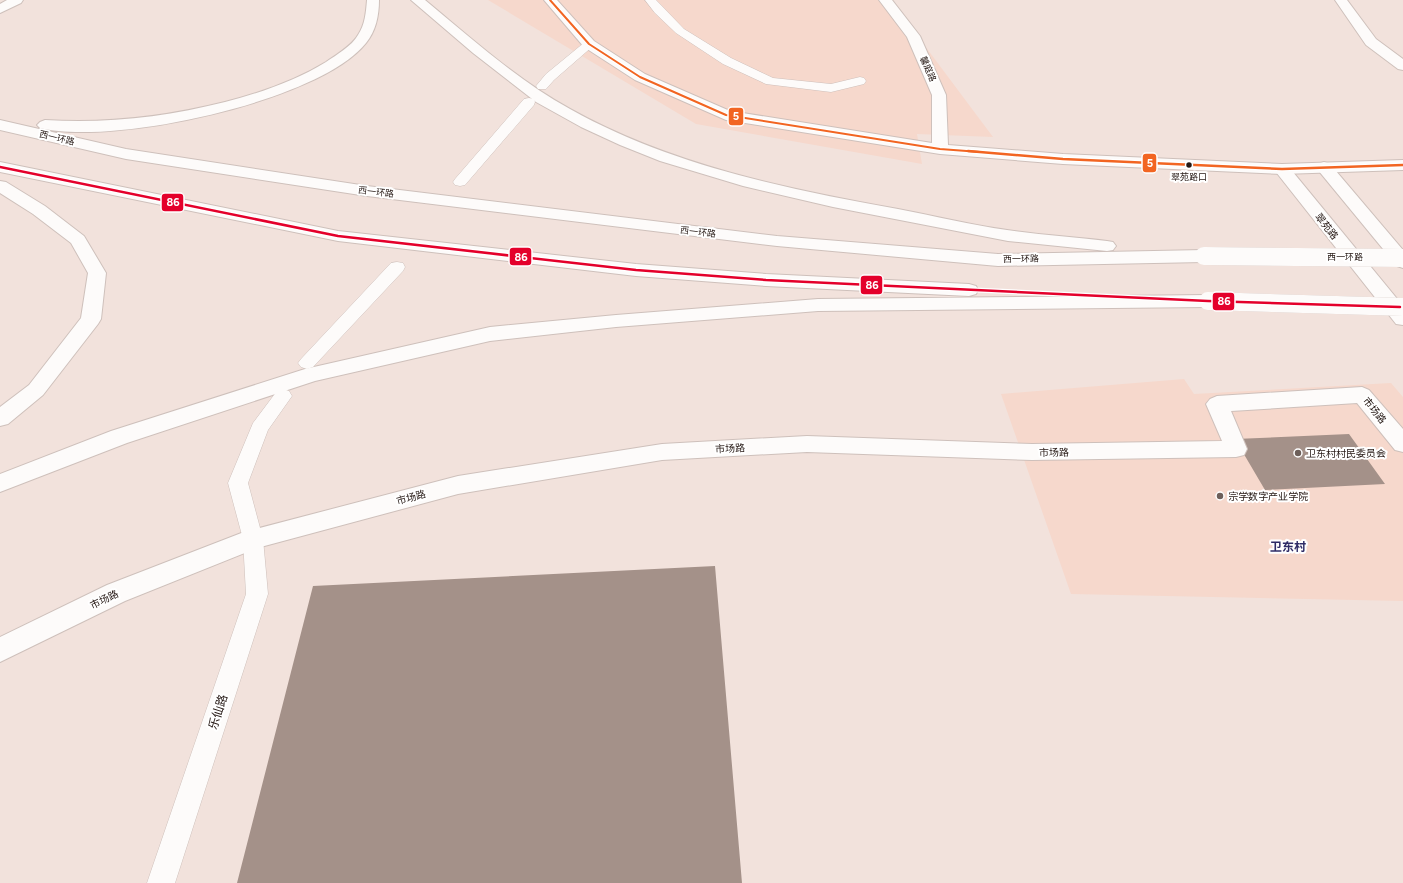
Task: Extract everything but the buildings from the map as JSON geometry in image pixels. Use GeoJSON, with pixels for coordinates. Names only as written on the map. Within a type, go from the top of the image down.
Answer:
{"type":"FeatureCollection","features":[{"type":"Feature","properties":{"kind":"main road"},"geometry":{"type":"LineString","coordinates":[[0,9],[17,0]]}},
{"type":"Feature","properties":{"kind":"main road"},"geometry":{"type":"LineString","coordinates":[[0,120],[62,127],[116,127],[164,121],[206,112],[251,99],[289,86],[321,72],[346,54],[364,36],[373,15],[373,0]]}},
{"type":"Feature","properties":{"kind":"main road"},"geometry":{"type":"LineString","coordinates":[[418,0],[487,58],[536,94],[585,124],[653,154],[735,179],[834,203],[1020,237],[1204,256]]}},
{"type":"Feature","properties":{"kind":"main road"},"geometry":{"type":"LineString","coordinates":[[550,0],[589,44],[640,78],[726,115],[940,149],[1063,159],[1282,169],[1403,165]]}},
{"type":"Feature","properties":{"kind":"main road","name":"馨庭路"},"geometry":{"type":"LineString","coordinates":[[885,0],[913,36],[939,95],[940,149]]}},
{"type":"Feature","properties":{"kind":"main road"},"geometry":{"type":"LineString","coordinates":[[1341,0],[1371,42],[1403,66]]}},
{"type":"Feature","properties":{"kind":"main road","name":"西一环路"},"geometry":{"type":"LineString","coordinates":[[0,125],[126,154],[367,191],[777,241],[998,260],[1204,256],[1403,258]]}},
{"type":"Feature","properties":{"kind":"main road"},"geometry":{"type":"LineString","coordinates":[[0,166],[338,236],[636,270],[766,280],[1208,301],[1403,307]]}},
{"type":"Feature","properties":{"kind":"main road"},"geometry":{"type":"LineString","coordinates":[[1324,167],[1403,262]]}},
{"type":"Feature","properties":{"kind":"main road","name":"翠苑路"},"geometry":{"type":"LineString","coordinates":[[1282,169],[1403,319]]}},
{"type":"Feature","properties":{"kind":"main road"},"geometry":{"type":"LineString","coordinates":[[0,186],[11,191],[39,210],[78,240],[97,273],[91,319],[36,390],[0,418]]}},
{"type":"Feature","properties":{"kind":"main road"},"geometry":{"type":"LineString","coordinates":[[0,483],[119,437],[312,374],[490,334],[616,320],[818,305],[1208,301]]}},
{"type":"Feature","properties":{"kind":"main road","name":"市场路"},"geometry":{"type":"LineString","coordinates":[[0,650],[116,593],[253,539],[458,485],[662,452],[807,444],[1032,452],[1236,449],[1218,404],[1362,394],[1403,444]]}},
{"type":"Feature","properties":{"kind":"lane"},"geometry":{"type":"LineString","coordinates":[[650,0],[680,31],[727,61],[770,82],[831,88],[860,81]]}},
{"type":"Feature","properties":{"kind":"lane"},"geometry":{"type":"LineString","coordinates":[[542,86],[550,77],[589,44]]}},
{"type":"Feature","properties":{"kind":"lane"},"geometry":{"type":"LineString","coordinates":[[460,182],[529,102]]}},
{"type":"Feature","properties":{"kind":"lane"},"geometry":{"type":"LineString","coordinates":[[307,363],[397,267]]}},
{"type":"Feature","properties":{"kind":"lane","name":"乐仙路"},"geometry":{"type":"LineString","coordinates":[[161,883],[257,594],[253,539],[238,484],[260,428],[283,396]]}},
{"type":"Feature","properties":{"kind":"shaded area"},"geometry":{"type":"Polygon","coordinates":[[[488,0],[886,0],[922,42],[993,137],[917,134],[922,164],[696,124],[488,0]]]}},
{"type":"Feature","properties":{"kind":"shaded area","name":"宗学数字产业学院"},"geometry":{"type":"Polygon","coordinates":[[[1184,379],[1194,394],[1391,383],[1403,397],[1403,601],[1071,594],[1001,394],[1184,379]]]}},
{"type":"Feature","properties":{"kind":"transit line","name":"5"},"geometry":{"type":"LineString","coordinates":[[550,0],[589,44],[640,77],[726,115],[940,149],[1063,159],[1282,169],[1403,165]]}},
{"type":"Feature","properties":{"kind":"transit line","name":"86"},"geometry":{"type":"LineString","coordinates":[[0,167],[338,236],[636,270],[766,280],[1208,301],[1400,307]]}},
{"type":"Feature","properties":{"kind":"place","name":"翠苑路口"},"geometry":{"type":"Point","coordinates":[1189,165]}},
{"type":"Feature","properties":{"kind":"place","name":"卫东村村民委员会"},"geometry":{"type":"Point","coordinates":[1298,453]}},
{"type":"Feature","properties":{"kind":"place","name":"宗学数字产业学院"},"geometry":{"type":"Point","coordinates":[1220,496]}},
{"type":"Feature","properties":{"kind":"district","name":"卫东村"},"geometry":{"type":"Point","coordinates":[1288,547]}}]}
